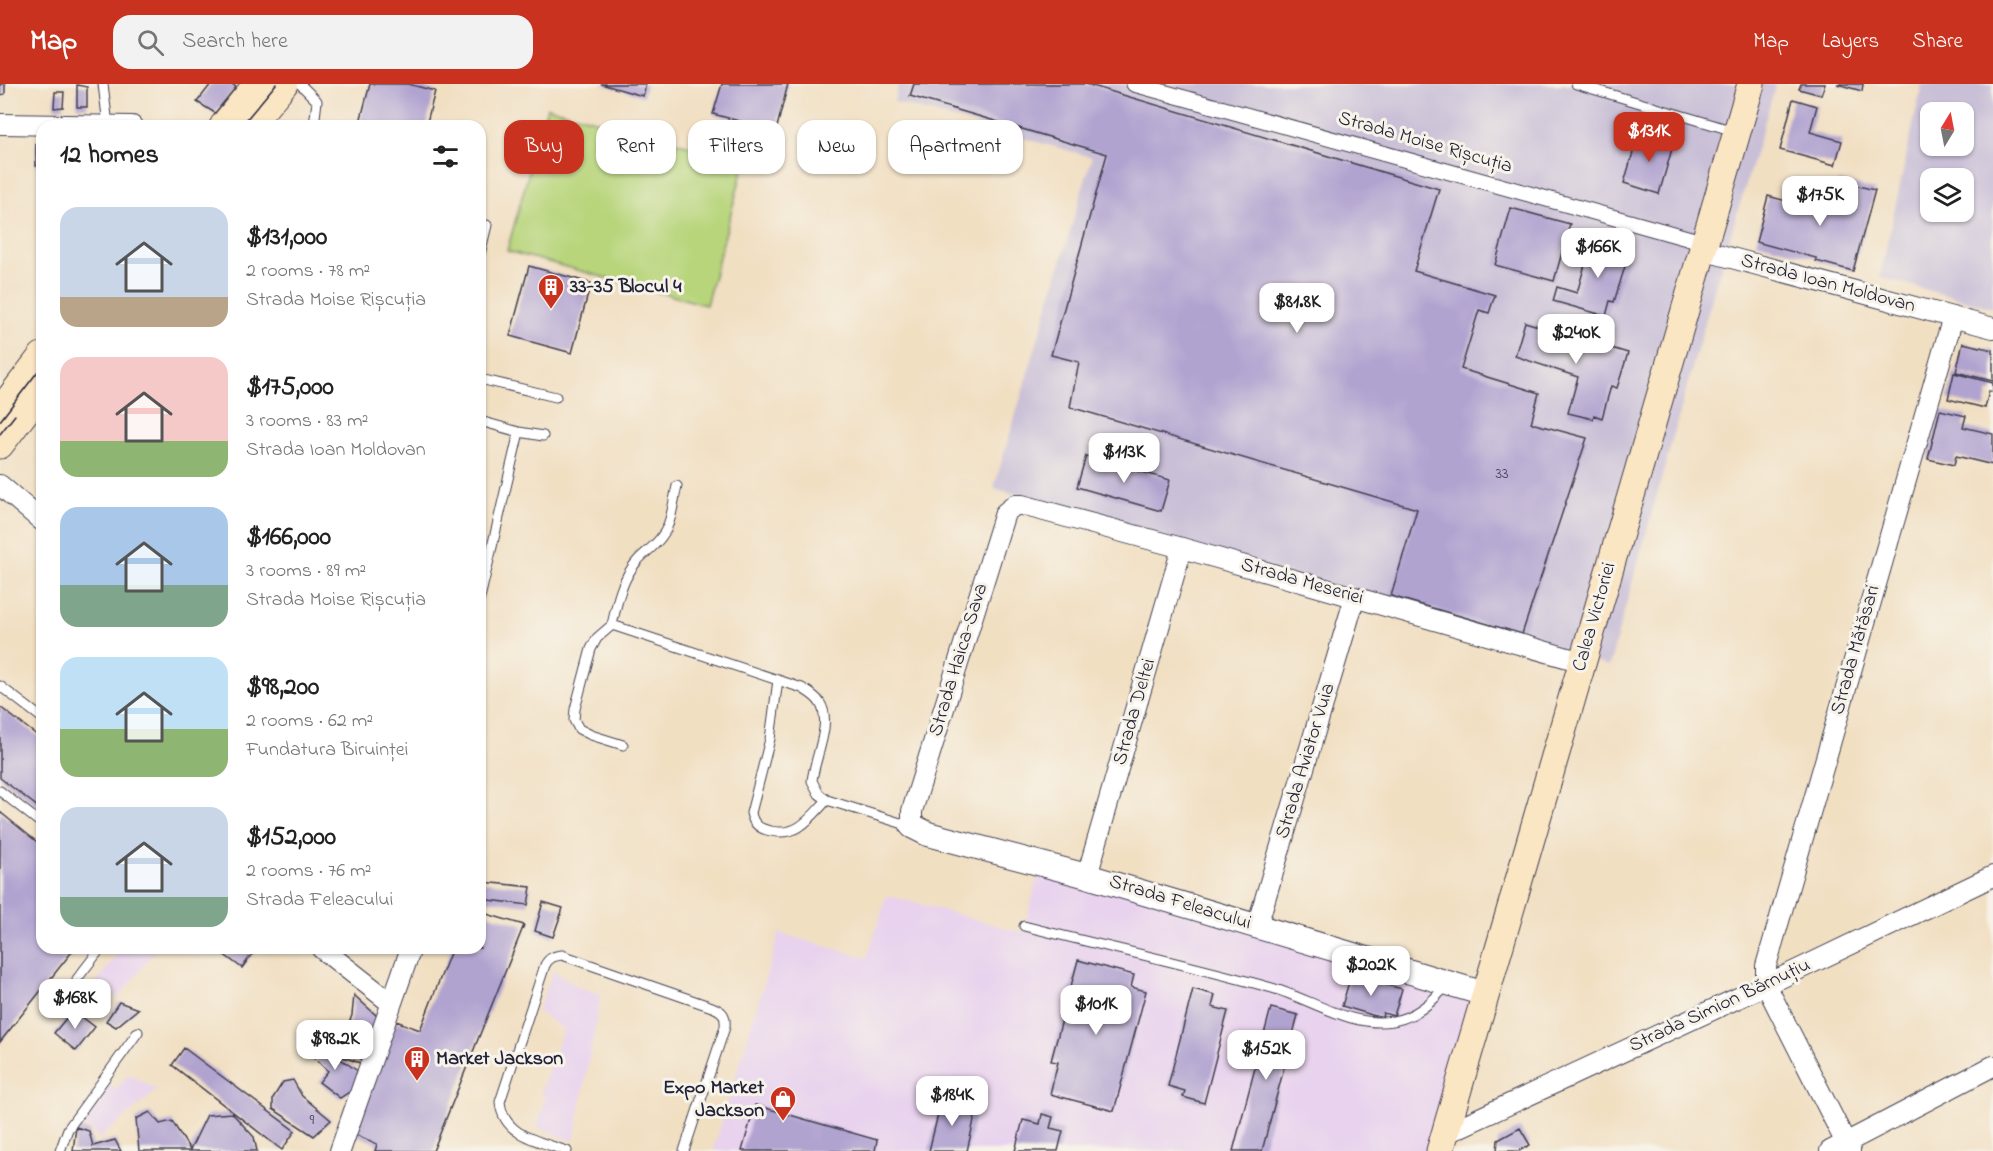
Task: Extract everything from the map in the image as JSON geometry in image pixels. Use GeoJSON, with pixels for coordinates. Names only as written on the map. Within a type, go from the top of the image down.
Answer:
{"type":"FeatureCollection","features":[{"type":"Feature","properties":{"kind":"main road"},"geometry":{"type":"LineString","coordinates":[[228,120],[257,84]]}},
{"type":"Feature","properties":{"kind":"main road"},"geometry":{"type":"LineString","coordinates":[[254,120],[284,84]]}},
{"type":"Feature","properties":{"kind":"main road","name":"Calea Victoriei"},"geometry":{"type":"LineString","coordinates":[[1442,1142],[1751,84]]}},
{"type":"Feature","properties":{"kind":"main road"},"geometry":{"type":"LineString","coordinates":[[0,411],[36,364]]}},
{"type":"Feature","properties":{"kind":"main road"},"geometry":{"type":"LineString","coordinates":[[0,445],[36,398]]}},
{"type":"Feature","properties":{"kind":"street","name":"Strada Moise Rișcuția"},"geometry":{"type":"LineString","coordinates":[[1134,84],[1704,247]]}},
{"type":"Feature","properties":{"kind":"street"},"geometry":{"type":"LineString","coordinates":[[0,124],[36,124]]}},
{"type":"Feature","properties":{"kind":"street","name":"Strada Ioan Moldovan"},"geometry":{"type":"LineString","coordinates":[[1704,247],[1993,327]]}},
{"type":"Feature","properties":{"kind":"street","name":"Strada Mătăsari"},"geometry":{"type":"LineString","coordinates":[[1766,985],[1769,951],[1953,317]]}},
{"type":"Feature","properties":{"kind":"street"},"geometry":{"type":"LineString","coordinates":[[0,485],[36,516]]}},
{"type":"Feature","properties":{"kind":"street","name":"Strada Haica-Sava"},"geometry":{"type":"LineString","coordinates":[[912,826],[912,812],[1005,513],[1015,505],[1022,505]]}},
{"type":"Feature","properties":{"kind":"street","name":"Strada Meseriei"},"geometry":{"type":"LineString","coordinates":[[1022,505],[1582,662]]}},
{"type":"Feature","properties":{"kind":"street","name":"Strada Deltei"},"geometry":{"type":"LineString","coordinates":[[1087,876],[1182,548]]}},
{"type":"Feature","properties":{"kind":"street","name":"Strada Aviator Vuia"},"geometry":{"type":"LineString","coordinates":[[1257,926],[1355,597]]}},
{"type":"Feature","properties":{"kind":"street","name":"Strada Feleacului"},"geometry":{"type":"LineString","coordinates":[[912,826],[928,834],[1087,876],[1485,994]]}},
{"type":"Feature","properties":{"kind":"street","name":"Strada Simion Bărnuțiu"},"geometry":{"type":"LineString","coordinates":[[1442,1142],[1993,876]]}},
{"type":"Feature","properties":{"kind":"street"},"geometry":{"type":"LineString","coordinates":[[329,954],[392,1003]]}},
{"type":"Feature","properties":{"kind":"street"},"geometry":{"type":"LineString","coordinates":[[340,1151],[409,954]]}},
{"type":"Feature","properties":{"kind":"street"},"geometry":{"type":"LineString","coordinates":[[1766,985],[1842,1148],[1993,1066]]}},
{"type":"Feature","properties":{"kind":"lane"},"geometry":{"type":"LineString","coordinates":[[103,84],[107,120]]}},
{"type":"Feature","properties":{"kind":"lane"},"geometry":{"type":"LineString","coordinates":[[300,84],[316,101],[314,120]]}},
{"type":"Feature","properties":{"kind":"lane"},"geometry":{"type":"LineString","coordinates":[[1576,84],[1737,132]]}},
{"type":"Feature","properties":{"kind":"lane"},"geometry":{"type":"LineString","coordinates":[[486,229],[487,225]]}},
{"type":"Feature","properties":{"kind":"lane"},"geometry":{"type":"LineString","coordinates":[[486,380],[556,398]]}},
{"type":"Feature","properties":{"kind":"lane"},"geometry":{"type":"LineString","coordinates":[[486,423],[543,436]]}},
{"type":"Feature","properties":{"kind":"lane"},"geometry":{"type":"LineString","coordinates":[[486,572],[519,432]]}},
{"type":"Feature","properties":{"kind":"lane"},"geometry":{"type":"LineString","coordinates":[[623,745],[579,729],[574,720],[575,709],[591,649],[597,638],[612,625],[621,589],[627,576],[637,561],[663,536],[677,486]]}},
{"type":"Feature","properties":{"kind":"lane"},"geometry":{"type":"LineString","coordinates":[[612,625],[802,688],[820,702],[825,724],[812,781],[819,794],[827,800],[912,826]]}},
{"type":"Feature","properties":{"kind":"lane"},"geometry":{"type":"LineString","coordinates":[[778,680],[770,739],[751,813],[752,820],[764,830],[780,833],[791,832],[800,827],[827,800]]}},
{"type":"Feature","properties":{"kind":"lane"},"geometry":{"type":"LineString","coordinates":[[0,686],[36,713]]}},
{"type":"Feature","properties":{"kind":"lane"},"geometry":{"type":"LineString","coordinates":[[0,791],[36,819]]}},
{"type":"Feature","properties":{"kind":"lane"},"geometry":{"type":"LineString","coordinates":[[1024,926],[1273,988],[1352,1018],[1374,1022],[1395,1021],[1416,1012],[1432,1003],[1448,983]]}},
{"type":"Feature","properties":{"kind":"lane"},"geometry":{"type":"LineString","coordinates":[[76,980],[96,954]]}},
{"type":"Feature","properties":{"kind":"lane"},"geometry":{"type":"LineString","coordinates":[[567,1151],[516,1131],[507,1124],[501,1113],[500,1102],[545,965],[554,956],[562,955],[723,1012],[725,1027],[684,1151]]}},
{"type":"Feature","properties":{"kind":"lane"},"geometry":{"type":"LineString","coordinates":[[60,1151],[76,1115],[138,1032]]}},
{"type":"Feature","properties":{"kind":"shaded area"},"geometry":{"type":"Polygon","coordinates":[[[899,84],[1776,84],[1714,290],[1609,666],[994,488],[1092,157],[1023,138],[1023,120],[959,120],[894,102],[899,84]]]}},
{"type":"Feature","properties":{"kind":"shaded area"},"geometry":{"type":"Polygon","coordinates":[[[1922,84],[1993,84],[1993,308],[1880,277],[1922,84]]]}},
{"type":"Feature","properties":{"kind":"shaded area"},"geometry":{"type":"Polygon","coordinates":[[[1041,864],[1485,994],[1440,1151],[713,1151],[779,933],[867,958],[887,895],[1023,933],[1041,864]]]}},
{"type":"Feature","properties":{"kind":"shaded area"},"geometry":{"type":"Polygon","coordinates":[[[117,954],[152,954],[118,999],[96,982],[117,954]]]}},
{"type":"Feature","properties":{"kind":"shaded area"},"geometry":{"type":"Polygon","coordinates":[[[553,971],[582,989],[601,994],[574,1141],[537,1127],[546,1096],[540,1094],[563,1029],[538,1011],[553,971]]]}},
{"type":"Feature","properties":{"kind":"shaded area"},"geometry":{"type":"Polygon","coordinates":[[[129,1074],[157,1090],[99,1139],[93,1131],[77,1119],[105,1080],[115,1090],[129,1074]]]}},
{"type":"Feature","properties":{"kind":"green space"},"geometry":{"type":"Polygon","coordinates":[[[547,107],[596,120],[596,174],[676,174],[676,142],[688,145],[688,174],[741,174],[706,305],[507,251],[528,174],[584,174],[584,120],[543,120],[547,107]]]}},
{"type":"Feature","properties":{"kind":"building"},"geometry":{"type":"Polygon","coordinates":[[[0,84],[5,84],[5,94],[0,95],[0,84]]]}},
{"type":"Feature","properties":{"kind":"building"},"geometry":{"type":"Polygon","coordinates":[[[211,84],[232,84],[236,87],[215,113],[197,102],[211,84]]]}},
{"type":"Feature","properties":{"kind":"building"},"geometry":{"type":"Polygon","coordinates":[[[370,84],[408,84],[435,91],[428,120],[361,120],[370,84]]]}},
{"type":"Feature","properties":{"kind":"building"},"geometry":{"type":"Polygon","coordinates":[[[601,84],[646,84],[643,96],[601,84]]]}},
{"type":"Feature","properties":{"kind":"building"},"geometry":{"type":"Polygon","coordinates":[[[722,84],[788,84],[779,120],[735,120],[713,114],[722,84]]]}},
{"type":"Feature","properties":{"kind":"building"},"geometry":{"type":"Polygon","coordinates":[[[914,84],[1086,84],[1439,189],[1414,271],[1495,295],[1489,313],[1479,310],[1461,369],[1539,393],[1531,423],[1587,438],[1522,634],[1391,596],[1417,509],[1070,407],[1079,362],[1051,355],[1107,154],[1023,129],[1023,120],[992,120],[910,96],[914,84]]]}},
{"type":"Feature","properties":{"kind":"building"},"geometry":{"type":"Polygon","coordinates":[[[1801,84],[1825,84],[1821,95],[1799,89],[1801,84]]]}},
{"type":"Feature","properties":{"kind":"building"},"geometry":{"type":"Polygon","coordinates":[[[1837,84],[1863,84],[1862,91],[1837,84]]]}},
{"type":"Feature","properties":{"kind":"building"},"geometry":{"type":"Polygon","coordinates":[[[77,85],[87,87],[87,107],[77,107],[77,85]]]}},
{"type":"Feature","properties":{"kind":"building"},"geometry":{"type":"Polygon","coordinates":[[[55,92],[64,92],[63,107],[54,108],[55,92]]]}},
{"type":"Feature","properties":{"kind":"building"},"geometry":{"type":"Polygon","coordinates":[[[1793,99],[1817,106],[1810,132],[1842,141],[1835,165],[1780,150],[1793,99]]]}},
{"type":"Feature","properties":{"kind":"building"},"geometry":{"type":"Polygon","coordinates":[[[1639,132],[1674,142],[1659,194],[1624,183],[1639,132]]]}},
{"type":"Feature","properties":{"kind":"building"},"geometry":{"type":"Polygon","coordinates":[[[1838,181],[1875,190],[1853,271],[1816,261],[1816,258],[1756,242],[1768,196],[1830,213],[1838,181]]]}},
{"type":"Feature","properties":{"kind":"building"},"geometry":{"type":"Polygon","coordinates":[[[1511,208],[1570,224],[1554,281],[1495,265],[1511,208]]]}},
{"type":"Feature","properties":{"kind":"building"},"geometry":{"type":"Polygon","coordinates":[[[1598,238],[1631,247],[1614,302],[1610,301],[1606,316],[1553,301],[1557,287],[1577,293],[1589,250],[1594,251],[1598,238]]]}},
{"type":"Feature","properties":{"kind":"building","name":"33-35 Blocul 4"},"geometry":{"type":"Polygon","coordinates":[[[529,266],[591,283],[572,353],[510,336],[529,266]]]}},
{"type":"Feature","properties":{"kind":"building"},"geometry":{"type":"Polygon","coordinates":[[[1525,322],[1628,353],[1617,388],[1611,386],[1602,418],[1594,415],[1593,419],[1568,413],[1578,377],[1515,356],[1525,322]]]}},
{"type":"Feature","properties":{"kind":"building"},"geometry":{"type":"Polygon","coordinates":[[[1963,343],[1993,350],[1993,381],[1956,372],[1963,343]]]}},
{"type":"Feature","properties":{"kind":"building"},"geometry":{"type":"Polygon","coordinates":[[[1954,373],[1993,383],[1993,392],[1989,391],[1985,408],[1948,399],[1954,373]]]}},
{"type":"Feature","properties":{"kind":"building"},"geometry":{"type":"Polygon","coordinates":[[[1940,410],[1966,416],[1963,427],[1993,434],[1993,465],[1956,456],[1954,465],[1928,459],[1940,410]]]}},
{"type":"Feature","properties":{"kind":"building"},"geometry":{"type":"Polygon","coordinates":[[[1086,456],[1170,480],[1161,511],[1077,487],[1086,456]]]}},
{"type":"Feature","properties":{"kind":"building"},"geometry":{"type":"Polygon","coordinates":[[[0,707],[36,734],[36,805],[0,778],[0,707]]]}},
{"type":"Feature","properties":{"kind":"building"},"geometry":{"type":"Polygon","coordinates":[[[0,812],[36,841],[36,954],[70,954],[0,1042],[0,812]]]}},
{"type":"Feature","properties":{"kind":"building"},"geometry":{"type":"Polygon","coordinates":[[[486,882],[531,887],[528,905],[486,900],[486,882]]]}},
{"type":"Feature","properties":{"kind":"building"},"geometry":{"type":"Polygon","coordinates":[[[543,902],[563,908],[553,937],[535,931],[543,902]]]}},
{"type":"Feature","properties":{"kind":"building","name":"Market Jackson"},"geometry":{"type":"Polygon","coordinates":[[[486,914],[524,925],[433,1151],[375,1151],[377,1144],[354,1134],[396,1021],[420,1030],[450,954],[486,954],[486,914]]]}},
{"type":"Feature","properties":{"kind":"building"},"geometry":{"type":"Polygon","coordinates":[[[223,954],[252,954],[242,968],[223,954]]]}},
{"type":"Feature","properties":{"kind":"building"},"geometry":{"type":"Polygon","coordinates":[[[1078,960],[1134,975],[1131,987],[1146,991],[1114,1111],[1050,1094],[1058,1062],[1051,1061],[1078,960]]]}},
{"type":"Feature","properties":{"kind":"building"},"geometry":{"type":"Polygon","coordinates":[[[1351,975],[1402,989],[1394,1016],[1383,1013],[1382,1018],[1342,1006],[1351,975]]]}},
{"type":"Feature","properties":{"kind":"building"},"geometry":{"type":"Polygon","coordinates":[[[1193,989],[1215,995],[1212,1007],[1228,1011],[1204,1103],[1183,1097],[1185,1091],[1168,1086],[1193,989]]]}},
{"type":"Feature","properties":{"kind":"building"},"geometry":{"type":"Polygon","coordinates":[[[354,995],[378,1017],[363,1064],[343,1057],[339,1052],[352,1015],[354,995]]]}},
{"type":"Feature","properties":{"kind":"building"},"geometry":{"type":"Polygon","coordinates":[[[119,1002],[138,1009],[116,1027],[106,1021],[119,1002]]]}},
{"type":"Feature","properties":{"kind":"building"},"geometry":{"type":"Polygon","coordinates":[[[1271,1008],[1298,1015],[1262,1151],[1233,1151],[1271,1008]]]}},
{"type":"Feature","properties":{"kind":"building"},"geometry":{"type":"Polygon","coordinates":[[[73,1010],[95,1027],[76,1051],[54,1033],[73,1010]]]}},
{"type":"Feature","properties":{"kind":"building"},"geometry":{"type":"Polygon","coordinates":[[[315,1041],[359,1072],[358,1086],[340,1098],[319,1082],[328,1071],[307,1051],[315,1041]]]}},
{"type":"Feature","properties":{"kind":"building"},"geometry":{"type":"Polygon","coordinates":[[[184,1048],[295,1131],[282,1150],[172,1065],[184,1048]]]}},
{"type":"Feature","properties":{"kind":"building"},"geometry":{"type":"Polygon","coordinates":[[[293,1080],[302,1096],[331,1120],[314,1136],[273,1109],[273,1098],[283,1082],[293,1080]]]}},
{"type":"Feature","properties":{"kind":"building"},"geometry":{"type":"Polygon","coordinates":[[[943,1094],[964,1099],[961,1112],[975,1116],[967,1151],[929,1151],[943,1094]]]}},
{"type":"Feature","properties":{"kind":"building","name":"Expo Market Jackson"},"geometry":{"type":"Polygon","coordinates":[[[755,1105],[877,1140],[875,1151],[742,1151],[755,1105]]]}},
{"type":"Feature","properties":{"kind":"building"},"geometry":{"type":"Polygon","coordinates":[[[150,1112],[160,1124],[172,1121],[190,1150],[207,1115],[232,1113],[254,1137],[257,1151],[139,1151],[136,1119],[150,1112]]]}},
{"type":"Feature","properties":{"kind":"building"},"geometry":{"type":"Polygon","coordinates":[[[1042,1114],[1053,1117],[1050,1128],[1063,1131],[1058,1151],[1015,1151],[1023,1120],[1040,1124],[1042,1114]]]}},
{"type":"Feature","properties":{"kind":"building"},"geometry":{"type":"Polygon","coordinates":[[[76,1127],[89,1131],[93,1146],[115,1140],[121,1151],[73,1151],[76,1127]]]}},
{"type":"Feature","properties":{"kind":"building"},"geometry":{"type":"Polygon","coordinates":[[[1520,1128],[1530,1145],[1519,1151],[1497,1151],[1498,1140],[1520,1128]]]}},
{"type":"Feature","properties":{"kind":"tram line"},"geometry":{"type":"LineString","coordinates":[[246,120],[276,84]]}},
{"type":"Feature","properties":{"kind":"tram line"},"geometry":{"type":"LineString","coordinates":[[0,421],[36,374]]}},
{"type":"Feature","properties":{"kind":"tram line"},"geometry":{"type":"LineString","coordinates":[[0,434],[15,415]]}},
{"type":"Feature","properties":{"kind":"place","name":"33-35 Blocul 4"},"geometry":{"type":"Point","coordinates":[551,310]}},
{"type":"Feature","properties":{"kind":"place","name":"Market Jackson"},"geometry":{"type":"Point","coordinates":[417,1082]}},
{"type":"Feature","properties":{"kind":"place","name":"Expo Market Jackson"},"geometry":{"type":"Point","coordinates":[783,1122]}}]}
